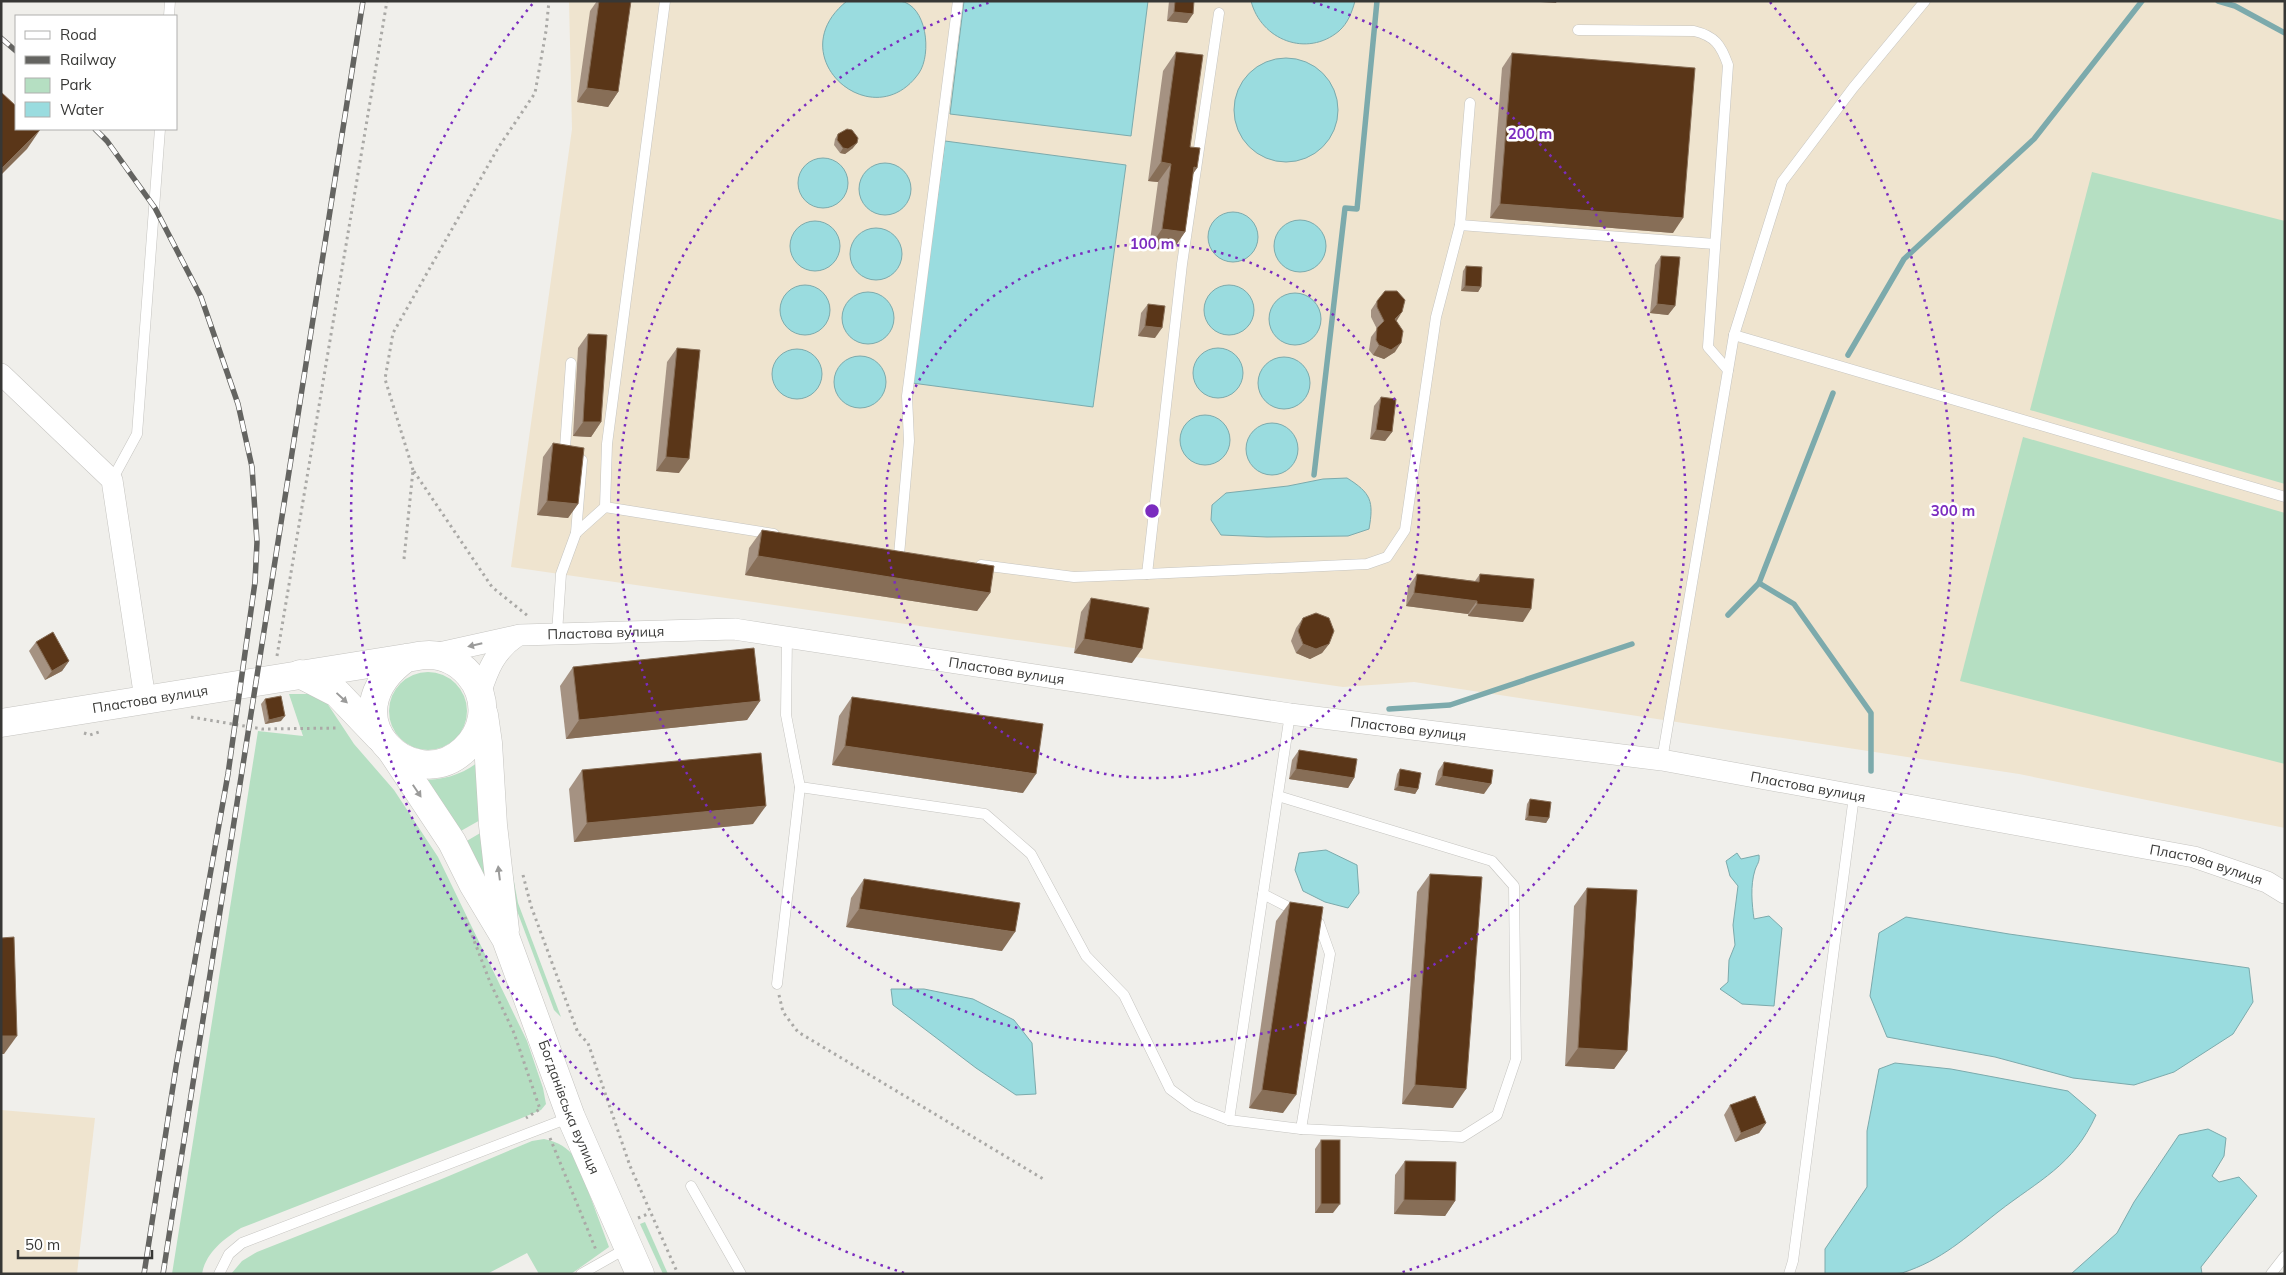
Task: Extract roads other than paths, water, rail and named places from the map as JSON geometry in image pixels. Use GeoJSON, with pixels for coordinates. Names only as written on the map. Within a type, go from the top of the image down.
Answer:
{"type":"FeatureCollection","features":[{"type":"Feature","properties":{"kind":"main road","name":"Пластова вулиця"},"geometry":{"type":"LineString","coordinates":[[1,724],[145,699],[288,669],[418,656]]}},
{"type":"Feature","properties":{"kind":"main road"},"geometry":{"type":"LineString","coordinates":[[288,669],[337,693],[387,746],[399,756],[420,764],[430,764],[452,759],[461,753],[475,737],[482,716],[481,700],[470,674],[461,666],[446,659],[418,656],[386,674],[375,695],[374,719],[387,746]]}},
{"type":"Feature","properties":{"kind":"main road","name":"Богданівська вулиця"},"geometry":{"type":"LineString","coordinates":[[481,700],[488,735],[492,825],[506,939]]}},
{"type":"Feature","properties":{"kind":"main road","name":"Богданівська вулиця"},"geometry":{"type":"LineString","coordinates":[[387,746],[452,842],[473,884],[506,939],[572,1117],[627,1248],[640,1274]]}},
{"type":"Feature","properties":{"kind":"street"},"geometry":{"type":"LineString","coordinates":[[1,374],[112,480],[145,699]]}},
{"type":"Feature","properties":{"kind":"street"},"geometry":{"type":"LineString","coordinates":[[481,700],[491,662],[503,646],[527,628]]}},
{"type":"Feature","properties":{"kind":"street","name":"Пластова вулиця"},"geometry":{"type":"LineString","coordinates":[[418,656],[527,628],[558,633],[734,628],[1290,714],[1662,760],[2194,857],[2267,882],[2285,893]]}},
{"type":"Feature","properties":{"kind":"lane"},"geometry":{"type":"LineString","coordinates":[[168,15],[170,1]]}},
{"type":"Feature","properties":{"kind":"lane"},"geometry":{"type":"LineString","coordinates":[[576,532],[604,507],[608,434],[665,1]]}},
{"type":"Feature","properties":{"kind":"lane"},"geometry":{"type":"LineString","coordinates":[[898,554],[909,441],[907,396],[958,1]]}},
{"type":"Feature","properties":{"kind":"lane"},"geometry":{"type":"LineString","coordinates":[[1662,760],[1734,335],[1782,182],[1853,88],[1925,1]]}},
{"type":"Feature","properties":{"kind":"lane"},"geometry":{"type":"LineString","coordinates":[[1147,574],[1182,264],[1219,13]]}},
{"type":"Feature","properties":{"kind":"lane"},"geometry":{"type":"LineString","coordinates":[[1578,30],[1694,31],[1709,35],[1722,47],[1728,65],[1708,348],[1728,370]]}},
{"type":"Feature","properties":{"kind":"lane"},"geometry":{"type":"LineString","coordinates":[[967,563],[1074,577],[1367,564],[1387,557],[1405,530],[1436,317],[1460,225],[1470,103]]}},
{"type":"Feature","properties":{"kind":"lane"},"geometry":{"type":"LineString","coordinates":[[112,480],[137,434],[160,130]]}},
{"type":"Feature","properties":{"kind":"lane"},"geometry":{"type":"LineString","coordinates":[[1460,225],[1715,244]]}},
{"type":"Feature","properties":{"kind":"lane"},"geometry":{"type":"LineString","coordinates":[[1734,335],[2285,497]]}},
{"type":"Feature","properties":{"kind":"lane"},"geometry":{"type":"LineString","coordinates":[[558,633],[561,574],[576,532],[582,460],[565,448],[571,363]]}},
{"type":"Feature","properties":{"kind":"lane"},"geometry":{"type":"LineString","coordinates":[[604,507],[781,535]]}},
{"type":"Feature","properties":{"kind":"lane"},"geometry":{"type":"LineString","coordinates":[[777,984],[800,788],[786,715],[787,636]]}},
{"type":"Feature","properties":{"kind":"lane"},"geometry":{"type":"LineString","coordinates":[[1229,1120],[1290,714]]}},
{"type":"Feature","properties":{"kind":"lane"},"geometry":{"type":"LineString","coordinates":[[800,788],[985,814],[1031,854],[1086,956],[1124,995],[1170,1089],[1193,1106],[1229,1120],[1301,1128],[1462,1137],[1497,1115],[1516,1059],[1514,886],[1492,861],[1278,796]]}},
{"type":"Feature","properties":{"kind":"lane"},"geometry":{"type":"LineString","coordinates":[[1789,1274],[1793,1261],[1854,796]]}},
{"type":"Feature","properties":{"kind":"lane"},"geometry":{"type":"LineString","coordinates":[[1263,894],[1319,923],[1330,954],[1301,1128]]}},
{"type":"Feature","properties":{"kind":"lane"},"geometry":{"type":"LineString","coordinates":[[218,1274],[229,1254],[242,1243],[572,1117]]}},
{"type":"Feature","properties":{"kind":"lane"},"geometry":{"type":"LineString","coordinates":[[691,1186],[741,1274]]}},
{"type":"Feature","properties":{"kind":"lane"},"geometry":{"type":"LineString","coordinates":[[581,1274],[627,1248]]}},
{"type":"Feature","properties":{"kind":"lane"},"geometry":{"type":"LineString","coordinates":[[2271,1274],[2285,1256]]}},
{"type":"Feature","properties":{"kind":"water"},"geometry":{"type":"Polygon","coordinates":[[[847,1],[900,1],[909,4],[916,11],[921,21],[926,43],[923,65],[919,73],[900,91],[879,97],[858,94],[840,82],[827,65],[823,45],[828,23],[847,1]]]}},
{"type":"Feature","properties":{"kind":"water"},"geometry":{"type":"Polygon","coordinates":[[[964,1],[1148,1],[1131,136],[950,114],[964,1]]]}},
{"type":"Feature","properties":{"kind":"water"},"geometry":{"type":"Polygon","coordinates":[[[1251,1],[1355,1],[1349,17],[1339,31],[1326,39],[1300,44],[1287,41],[1275,35],[1264,26],[1256,15],[1251,1]]]}},
{"type":"Feature","properties":{"kind":"water"},"geometry":{"type":"Polygon","coordinates":[[[1286,58],[1306,62],[1315,66],[1323,73],[1330,81],[1334,90],[1338,110],[1334,130],[1330,139],[1323,147],[1315,154],[1306,158],[1286,162],[1266,158],[1257,154],[1249,147],[1242,139],[1238,130],[1234,110],[1238,90],[1242,81],[1249,73],[1257,66],[1266,62],[1286,58]]]}},
{"type":"Feature","properties":{"kind":"water"},"geometry":{"type":"Polygon","coordinates":[[[945,141],[1126,165],[1093,407],[912,383],[945,141]]]}},
{"type":"Feature","properties":{"kind":"water"},"geometry":{"type":"Polygon","coordinates":[[[818,158],[828,158],[841,165],[848,178],[848,188],[841,201],[828,208],[818,208],[809,204],[802,197],[798,188],[798,178],[802,169],[809,162],[818,158]]]}},
{"type":"Feature","properties":{"kind":"water"},"geometry":{"type":"Polygon","coordinates":[[[885,163],[899,167],[907,175],[911,189],[907,203],[899,211],[885,215],[871,211],[863,203],[859,189],[863,175],[871,167],[885,163]]]}},
{"type":"Feature","properties":{"kind":"water"},"geometry":{"type":"Polygon","coordinates":[[[1228,212],[1238,212],[1251,219],[1258,232],[1258,242],[1251,255],[1238,262],[1228,262],[1219,258],[1212,251],[1208,242],[1208,232],[1212,223],[1219,216],[1228,212]]]}},
{"type":"Feature","properties":{"kind":"water"},"geometry":{"type":"Polygon","coordinates":[[[1300,220],[1314,224],[1322,232],[1326,246],[1322,260],[1314,268],[1300,272],[1286,268],[1278,260],[1274,246],[1278,232],[1286,224],[1300,220]]]}},
{"type":"Feature","properties":{"kind":"water"},"geometry":{"type":"Polygon","coordinates":[[[810,221],[820,221],[833,228],[840,241],[840,251],[833,264],[820,271],[810,271],[801,267],[794,260],[790,251],[790,241],[794,232],[801,225],[810,221]]]}},
{"type":"Feature","properties":{"kind":"water"},"geometry":{"type":"Polygon","coordinates":[[[876,228],[890,232],[898,240],[902,254],[898,268],[890,276],[876,280],[862,276],[854,268],[850,254],[854,240],[862,232],[876,228]]]}},
{"type":"Feature","properties":{"kind":"water"},"geometry":{"type":"Polygon","coordinates":[[[800,285],[810,285],[823,292],[830,305],[830,315],[823,328],[810,335],[800,335],[791,331],[784,324],[780,315],[780,305],[784,296],[791,289],[800,285]]]}},
{"type":"Feature","properties":{"kind":"water"},"geometry":{"type":"Polygon","coordinates":[[[1224,285],[1234,285],[1247,292],[1254,305],[1254,315],[1247,328],[1234,335],[1224,335],[1215,331],[1208,324],[1204,315],[1204,305],[1208,296],[1215,289],[1224,285]]]}},
{"type":"Feature","properties":{"kind":"water"},"geometry":{"type":"Polygon","coordinates":[[[868,292],[882,296],[890,304],[894,318],[890,332],[882,340],[868,344],[854,340],[846,332],[842,318],[846,304],[854,296],[868,292]]]}},
{"type":"Feature","properties":{"kind":"water"},"geometry":{"type":"Polygon","coordinates":[[[1295,293],[1309,297],[1317,305],[1321,319],[1317,333],[1309,341],[1295,345],[1281,341],[1273,333],[1269,319],[1273,305],[1281,297],[1295,293]]]}},
{"type":"Feature","properties":{"kind":"water"},"geometry":{"type":"Polygon","coordinates":[[[1213,348],[1223,348],[1236,355],[1243,368],[1243,378],[1236,391],[1223,398],[1213,398],[1204,394],[1197,387],[1193,378],[1193,368],[1197,359],[1204,352],[1213,348]]]}},
{"type":"Feature","properties":{"kind":"water"},"geometry":{"type":"Polygon","coordinates":[[[792,349],[802,349],[815,356],[822,369],[822,379],[815,392],[802,399],[792,399],[783,395],[776,388],[772,379],[772,369],[776,360],[783,353],[792,349]]]}},
{"type":"Feature","properties":{"kind":"water"},"geometry":{"type":"Polygon","coordinates":[[[860,356],[874,360],[882,368],[886,382],[882,396],[874,404],[860,408],[846,404],[838,396],[834,382],[838,368],[846,360],[860,356]]]}},
{"type":"Feature","properties":{"kind":"water"},"geometry":{"type":"Polygon","coordinates":[[[1284,357],[1298,361],[1306,369],[1310,383],[1306,397],[1298,405],[1284,409],[1270,405],[1262,397],[1258,383],[1262,369],[1270,361],[1284,357]]]}},
{"type":"Feature","properties":{"kind":"water"},"geometry":{"type":"Polygon","coordinates":[[[1200,415],[1210,415],[1223,422],[1230,435],[1230,445],[1223,458],[1210,465],[1200,465],[1191,461],[1184,454],[1180,445],[1180,435],[1184,426],[1191,419],[1200,415]]]}},
{"type":"Feature","properties":{"kind":"water"},"geometry":{"type":"Polygon","coordinates":[[[1272,423],[1286,427],[1294,435],[1298,449],[1294,463],[1286,471],[1272,475],[1258,471],[1250,463],[1246,449],[1250,435],[1258,427],[1272,423]]]}},
{"type":"Feature","properties":{"kind":"water"},"geometry":{"type":"Polygon","coordinates":[[[1347,478],[1366,493],[1371,505],[1369,529],[1348,536],[1267,537],[1221,535],[1211,520],[1212,505],[1226,493],[1288,486],[1323,479],[1347,478]]]}},
{"type":"Feature","properties":{"kind":"water"},"geometry":{"type":"Polygon","coordinates":[[[1326,850],[1357,865],[1359,893],[1348,908],[1325,902],[1303,891],[1295,870],[1299,853],[1326,850]]]}},
{"type":"Feature","properties":{"kind":"water"},"geometry":{"type":"Polygon","coordinates":[[[1737,853],[1741,859],[1759,855],[1759,861],[1753,876],[1752,901],[1754,919],[1769,916],[1782,928],[1774,1006],[1742,1004],[1720,989],[1728,982],[1729,960],[1735,945],[1733,925],[1738,886],[1730,876],[1726,861],[1737,853]]]}},
{"type":"Feature","properties":{"kind":"water"},"geometry":{"type":"Polygon","coordinates":[[[1906,917],[2009,934],[2249,968],[2253,1002],[2233,1034],[2174,1072],[2134,1085],[2073,1078],[1995,1057],[1887,1037],[1870,996],[1879,933],[1906,917]]]}},
{"type":"Feature","properties":{"kind":"water"},"geometry":{"type":"Polygon","coordinates":[[[891,989],[924,989],[973,999],[1014,1020],[1032,1043],[1036,1094],[1016,1095],[976,1068],[893,1005],[891,989]]]}},
{"type":"Feature","properties":{"kind":"water"},"geometry":{"type":"Polygon","coordinates":[[[1895,1063],[1951,1069],[2068,1091],[2096,1115],[2077,1147],[2054,1171],[1941,1255],[1902,1273],[1825,1274],[1825,1249],[1867,1187],[1867,1131],[1879,1069],[1895,1063]]]}},
{"type":"Feature","properties":{"kind":"water"},"geometry":{"type":"Polygon","coordinates":[[[2208,1129],[2226,1138],[2224,1156],[2212,1176],[2219,1182],[2239,1177],[2257,1196],[2201,1267],[2202,1274],[2071,1274],[2117,1233],[2134,1202],[2179,1135],[2208,1129]]]}},
{"type":"Feature","properties":{"kind":"waterway"},"geometry":{"type":"LineString","coordinates":[[1314,475],[1345,208],[1357,209],[1377,1]]}},
{"type":"Feature","properties":{"kind":"waterway"},"geometry":{"type":"LineString","coordinates":[[1848,355],[1904,259],[2034,139],[2142,1]]}},
{"type":"Feature","properties":{"kind":"waterway"},"geometry":{"type":"LineString","coordinates":[[2218,1],[2235,6],[2285,33]]}},
{"type":"Feature","properties":{"kind":"waterway"},"geometry":{"type":"LineString","coordinates":[[1728,615],[1759,583],[1833,393]]}},
{"type":"Feature","properties":{"kind":"waterway"},"geometry":{"type":"LineString","coordinates":[[1759,583],[1794,604],[1871,713],[1871,771]]}},
{"type":"Feature","properties":{"kind":"waterway"},"geometry":{"type":"LineString","coordinates":[[1389,709],[1450,705],[1632,644]]}},
{"type":"Feature","properties":{"kind":"railway"},"geometry":{"type":"LineString","coordinates":[[163,1274],[363,1]]}},
{"type":"Feature","properties":{"kind":"railway"},"geometry":{"type":"LineString","coordinates":[[1,38],[15,50]]}},
{"type":"Feature","properties":{"kind":"railway"},"geometry":{"type":"LineString","coordinates":[[96,130],[107,141],[155,208],[201,297],[238,404],[252,467],[257,542],[255,582],[228,774],[176,1067],[144,1274]]}}]}
